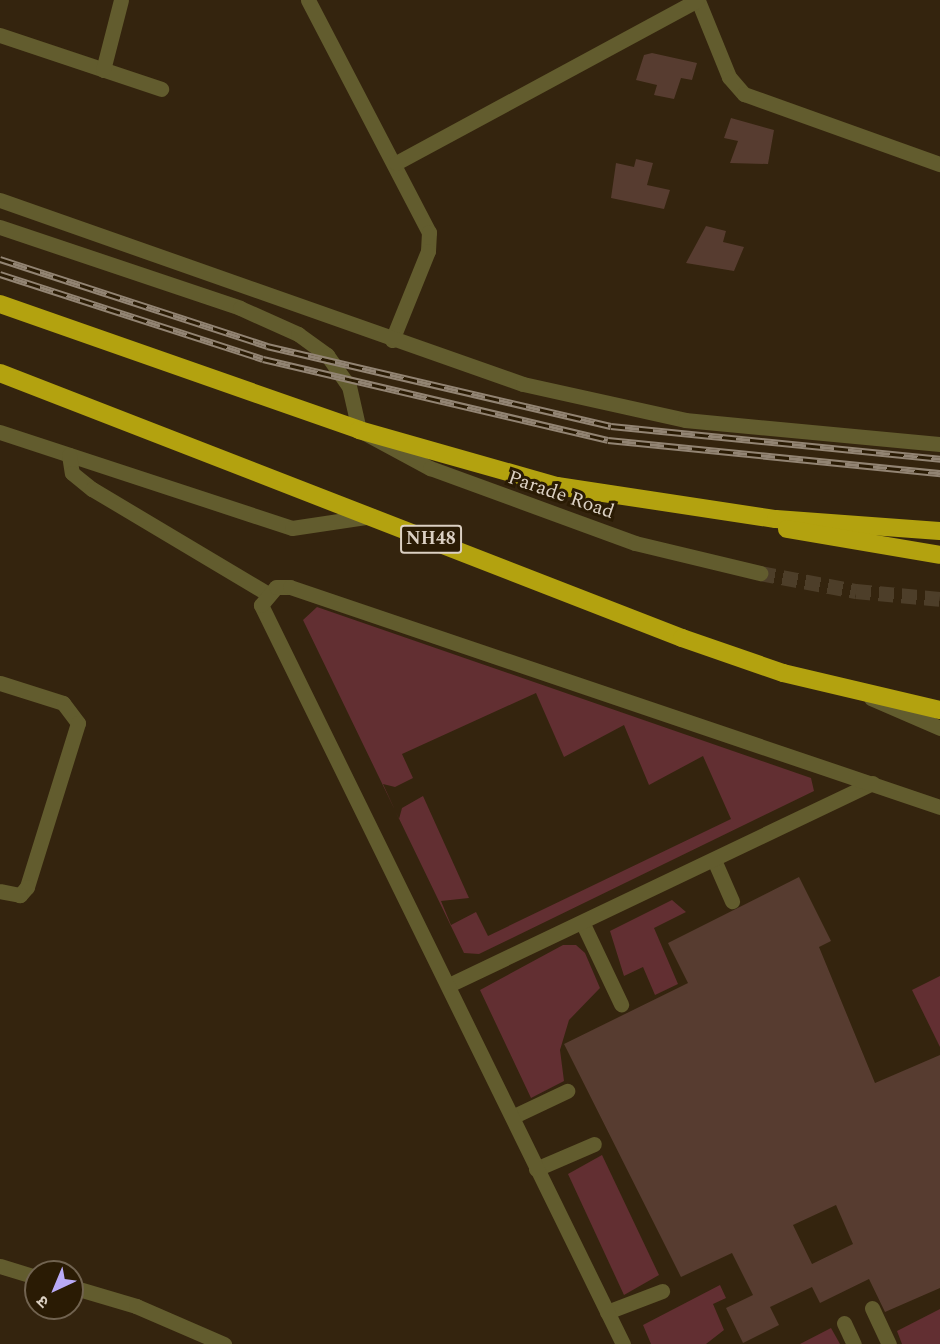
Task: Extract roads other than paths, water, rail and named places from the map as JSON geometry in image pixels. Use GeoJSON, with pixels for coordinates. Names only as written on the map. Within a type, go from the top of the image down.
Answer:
{"type":"FeatureCollection","features":[{"type":"Feature","properties":{"kind":"highway"},"geometry":{"type":"LineString","coordinates":[[0,304],[359,429],[557,486],[743,514],[940,531]]}},
{"type":"Feature","properties":{"kind":"highway","name":"NH48"},"geometry":{"type":"LineString","coordinates":[[0,373],[682,638],[865,695],[940,710]]}},
{"type":"Feature","properties":{"kind":"highway"},"geometry":{"type":"LineString","coordinates":[[743,514],[837,540],[940,555]]}},
{"type":"Feature","properties":{"kind":"street"},"geometry":{"type":"LineString","coordinates":[[104,70],[121,0]]}},
{"type":"Feature","properties":{"kind":"street"},"geometry":{"type":"LineString","coordinates":[[308,0],[396,163],[431,239],[392,340]]}},
{"type":"Feature","properties":{"kind":"street"},"geometry":{"type":"LineString","coordinates":[[396,163],[698,2],[729,77],[744,94],[940,164]]}},
{"type":"Feature","properties":{"kind":"street"},"geometry":{"type":"LineString","coordinates":[[0,35],[161,89]]}},
{"type":"Feature","properties":{"kind":"street"},"geometry":{"type":"LineString","coordinates":[[0,200],[483,373],[624,408],[685,420],[940,444]]}},
{"type":"Feature","properties":{"kind":"street"},"geometry":{"type":"LineString","coordinates":[[0,227],[240,308],[305,338],[327,355],[349,386],[359,429]]}},
{"type":"Feature","properties":{"kind":"street","name":"Parade Road"},"geometry":{"type":"LineString","coordinates":[[359,429],[480,489],[635,543],[760,573]]}},
{"type":"Feature","properties":{"kind":"street"},"geometry":{"type":"LineString","coordinates":[[0,432],[292,528],[372,516]]}},
{"type":"Feature","properties":{"kind":"street"},"geometry":{"type":"LineString","coordinates":[[69,455],[72,473],[92,489],[268,594]]}},
{"type":"Feature","properties":{"kind":"street"},"geometry":{"type":"LineString","coordinates":[[622,1344],[536,1169],[514,1116],[451,984],[263,616],[268,594],[276,587],[290,587],[940,807]]}},
{"type":"Feature","properties":{"kind":"street"},"geometry":{"type":"LineString","coordinates":[[0,682],[63,703],[78,723],[27,887],[20,895],[0,891]]}},
{"type":"Feature","properties":{"kind":"street"},"geometry":{"type":"LineString","coordinates":[[865,695],[940,728]]}},
{"type":"Feature","properties":{"kind":"street"},"geometry":{"type":"LineString","coordinates":[[451,984],[583,924],[873,783]]}},
{"type":"Feature","properties":{"kind":"street"},"geometry":{"type":"LineString","coordinates":[[714,860],[732,901]]}},
{"type":"Feature","properties":{"kind":"street"},"geometry":{"type":"LineString","coordinates":[[583,924],[621,1004]]}},
{"type":"Feature","properties":{"kind":"street"},"geometry":{"type":"LineString","coordinates":[[514,1116],[567,1091]]}},
{"type":"Feature","properties":{"kind":"street"},"geometry":{"type":"LineString","coordinates":[[536,1169],[594,1144]]}},
{"type":"Feature","properties":{"kind":"street"},"geometry":{"type":"LineString","coordinates":[[0,1266],[24,1273]]}},
{"type":"Feature","properties":{"kind":"street"},"geometry":{"type":"LineString","coordinates":[[84,1291],[136,1306],[224,1344]]}},
{"type":"Feature","properties":{"kind":"street"},"geometry":{"type":"LineString","coordinates":[[607,1312],[662,1291]]}},
{"type":"Feature","properties":{"kind":"street"},"geometry":{"type":"LineString","coordinates":[[872,1308],[889,1344]]}},
{"type":"Feature","properties":{"kind":"street"},"geometry":{"type":"LineString","coordinates":[[844,1323],[854,1344]]}},
{"type":"Feature","properties":{"kind":"tunnel"},"geometry":{"type":"LineString","coordinates":[[760,573],[856,591],[940,599]]}},
{"type":"Feature","properties":{"kind":"railway"},"geometry":{"type":"LineString","coordinates":[[0,259],[267,346],[611,426],[940,459]]}},
{"type":"Feature","properties":{"kind":"railway"},"geometry":{"type":"LineString","coordinates":[[0,274],[263,359],[608,440],[940,473]]}}]}
